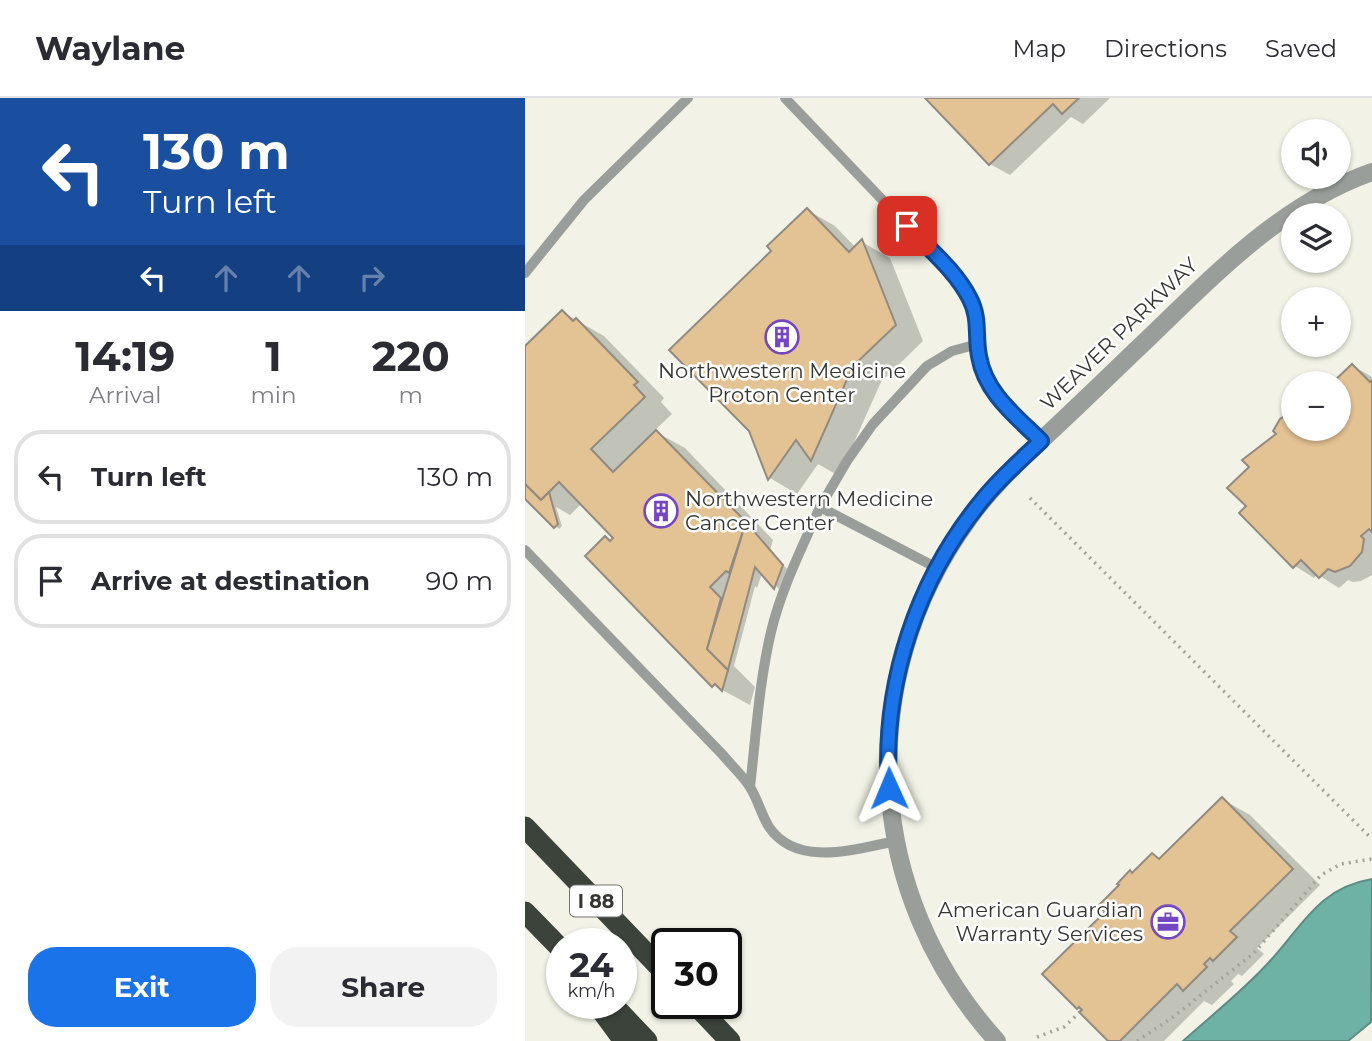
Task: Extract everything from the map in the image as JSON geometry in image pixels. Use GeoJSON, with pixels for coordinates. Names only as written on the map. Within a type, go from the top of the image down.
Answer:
{"type":"FeatureCollection","features":[{"type":"Feature","properties":{"kind":"highway","name":"I 88"},"geometry":{"type":"LineString","coordinates":[[525,827],[651,958]]}},
{"type":"Feature","properties":{"kind":"highway","name":"I 88"},"geometry":{"type":"LineString","coordinates":[[532,919],[546,933]]}},
{"type":"Feature","properties":{"kind":"highway"},"geometry":{"type":"LineString","coordinates":[[532,919],[546,937]]}},
{"type":"Feature","properties":{"kind":"highway"},"geometry":{"type":"LineString","coordinates":[[608,1019],[624,1041]]}},
{"type":"Feature","properties":{"kind":"highway"},"geometry":{"type":"LineString","coordinates":[[626,1019],[647,1041]]}},
{"type":"Feature","properties":{"kind":"highway"},"geometry":{"type":"LineString","coordinates":[[709,1019],[730,1041]]}},
{"type":"Feature","properties":{"kind":"street","name":"WEAVER PARKWAY"},"geometry":{"type":"LineString","coordinates":[[997,1041],[981,1024],[939,961],[921,924],[906,882],[896,841],[888,771],[889,732],[902,655],[920,604],[937,568],[984,498],[1041,441],[1262,232],[1304,202],[1372,172]]}},
{"type":"Feature","properties":{"kind":"lane"},"geometry":{"type":"LineString","coordinates":[[525,273],[583,200],[688,98]]}},
{"type":"Feature","properties":{"kind":"lane"},"geometry":{"type":"LineString","coordinates":[[785,98],[960,281],[977,317],[978,354],[987,383],[1041,441]]}},
{"type":"Feature","properties":{"kind":"lane"},"geometry":{"type":"LineString","coordinates":[[750,787],[763,673],[771,631],[797,558],[820,508],[847,461],[873,424],[927,366],[952,351],[978,344]]}},
{"type":"Feature","properties":{"kind":"lane"},"geometry":{"type":"LineString","coordinates":[[820,508],[937,568]]}},
{"type":"Feature","properties":{"kind":"lane"},"geometry":{"type":"LineString","coordinates":[[525,550],[722,754],[750,787],[771,829],[785,843],[799,851],[833,852],[896,841]]}},
{"type":"Feature","properties":{"kind":"path"},"geometry":{"type":"LineString","coordinates":[[1030,498],[1372,839]]}},
{"type":"Feature","properties":{"kind":"path"},"geometry":{"type":"LineString","coordinates":[[1137,1041],[1173,1017],[1254,954],[1321,875],[1341,864],[1372,859]]}},
{"type":"Feature","properties":{"kind":"path"},"geometry":{"type":"LineString","coordinates":[[1037,1037],[1064,1027],[1078,1014]]}},
{"type":"Feature","properties":{"kind":"water"},"geometry":{"type":"Polygon","coordinates":[[[1372,879],[1371,1022],[1348,1041],[1183,1041],[1260,972],[1325,899],[1354,884],[1372,879]]]}},
{"type":"Feature","properties":{"kind":"building"},"geometry":{"type":"Polygon","coordinates":[[[925,98],[1079,98],[1062,114],[1053,104],[989,165],[925,98]]]}},
{"type":"Feature","properties":{"kind":"building","name":"Northwestern Medicine Proton Center"},"geometry":{"type":"Polygon","coordinates":[[[807,208],[849,252],[862,239],[896,325],[853,366],[811,461],[796,440],[768,480],[749,431],[669,350],[771,251],[767,246],[807,208]]]}},
{"type":"Feature","properties":{"kind":"building","name":"Northwestern Medicine Cancer Center"},"geometry":{"type":"Polygon","coordinates":[[[562,310],[573,321],[576,318],[638,382],[634,385],[645,397],[591,449],[613,472],[656,430],[746,522],[729,573],[726,571],[710,587],[721,598],[707,649],[728,670],[722,691],[715,684],[712,687],[585,556],[605,536],[610,541],[613,538],[559,482],[541,500],[525,484],[525,346],[562,310]]]}},
{"type":"Feature","properties":{"kind":"building"},"geometry":{"type":"Polygon","coordinates":[[[1352,364],[1370,382],[1372,380],[1372,532],[1369,529],[1361,536],[1364,539],[1362,552],[1350,566],[1335,572],[1328,569],[1319,578],[1301,560],[1293,568],[1239,513],[1246,506],[1227,488],[1249,467],[1242,460],[1276,434],[1273,431],[1281,418],[1281,441],[1351,441],[1351,371],[1345,371],[1352,364]]]}},
{"type":"Feature","properties":{"kind":"building"},"geometry":{"type":"Polygon","coordinates":[[[525,484],[541,500],[549,492],[558,524],[554,528],[525,499],[525,484]]]}},
{"type":"Feature","properties":{"kind":"building"},"geometry":{"type":"Polygon","coordinates":[[[746,522],[783,565],[774,589],[755,567],[728,670],[707,649],[746,522]]]}},
{"type":"Feature","properties":{"kind":"building","name":"American Guardian Warranty Services"},"geometry":{"type":"Polygon","coordinates":[[[1222,797],[1293,869],[1230,931],[1237,937],[1213,961],[1210,958],[1204,964],[1207,967],[1183,991],[1177,984],[1120,1041],[1108,1041],[1079,1012],[1082,1010],[1079,1007],[1077,1009],[1042,974],[1105,912],[1099,905],[1130,870],[1132,873],[1152,853],[1159,859],[1222,797]]]}},
{"type":"Feature","properties":{"kind":"place","name":"Northwestern Medicine Proton Center"},"geometry":{"type":"Point","coordinates":[782,337]}},
{"type":"Feature","properties":{"kind":"place","name":"Northwestern Medicine Cancer Center"},"geometry":{"type":"Point","coordinates":[661,511]}},
{"type":"Feature","properties":{"kind":"place","name":"American Guardian Warranty Services"},"geometry":{"type":"Point","coordinates":[1168,922]}},
{"type":"Feature","properties":{"kind":"route"},"geometry":{"type":"LineString","coordinates":[[889,788],[889,732],[893,697],[902,655],[920,604],[937,568],[966,522],[1008,472],[1041,441],[987,383],[978,354],[977,317],[960,281],[907,226]]}}]}
